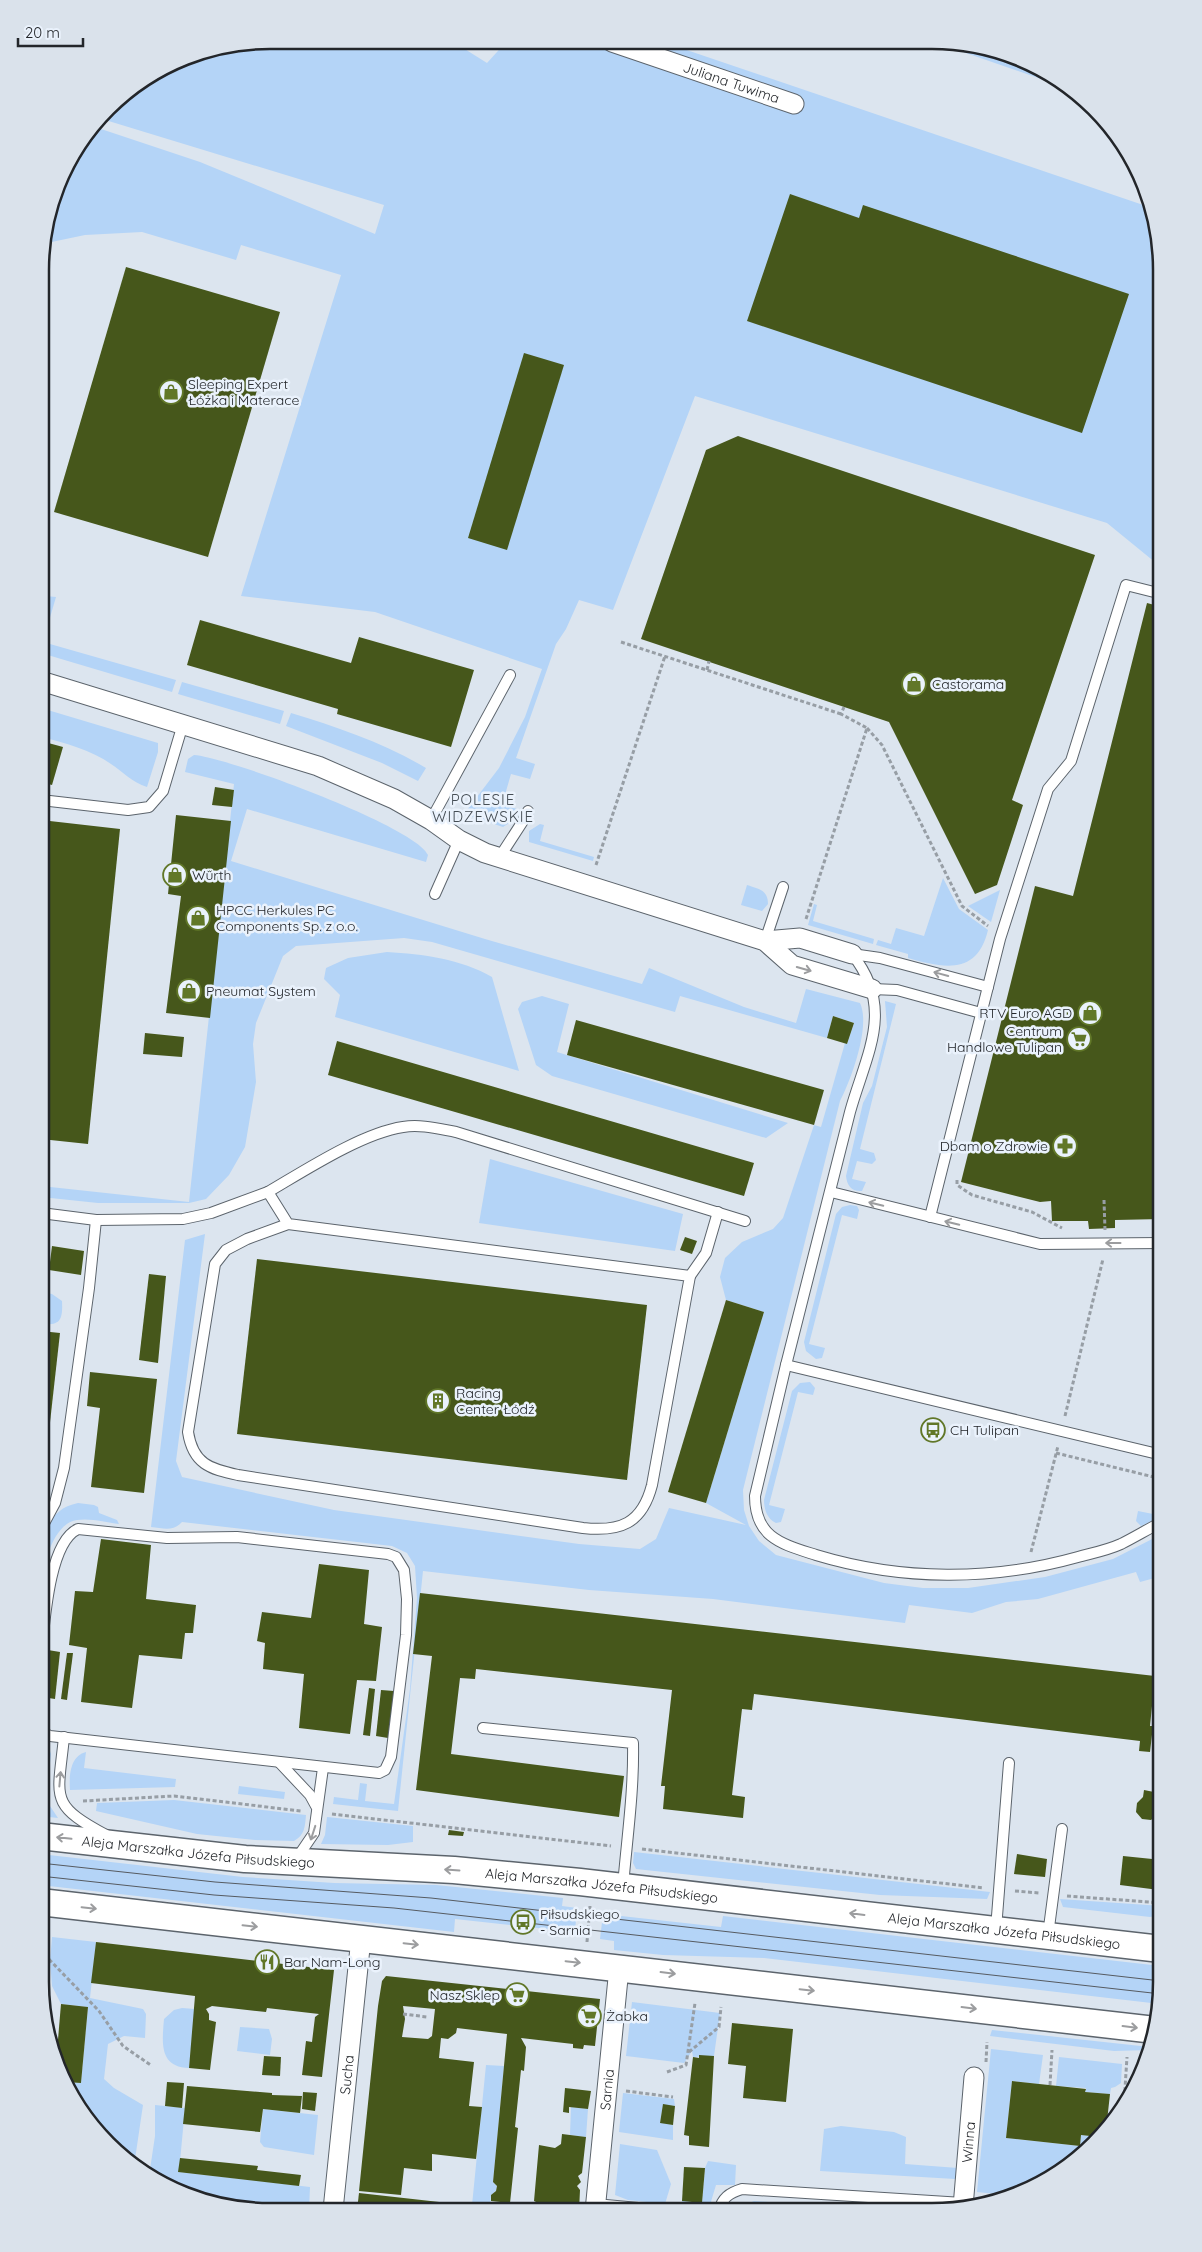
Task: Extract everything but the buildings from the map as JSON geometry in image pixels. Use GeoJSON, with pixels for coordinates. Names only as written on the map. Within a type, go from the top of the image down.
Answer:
{"type":"FeatureCollection","features":[{"type":"Feature","properties":{"kind":"main road","name":"Aleja Marszałka Józefa Piłsudskiego"},"geometry":{"type":"LineString","coordinates":[[49,1837],[293,1863],[454,1870],[623,1886],[1153,1948]]}},
{"type":"Feature","properties":{"kind":"main road"},"geometry":{"type":"LineString","coordinates":[[49,1903],[1148,2029]]}},
{"type":"Feature","properties":{"kind":"street","name":"Juliana Tuwima"},"geometry":{"type":"LineString","coordinates":[[633,49],[794,104]]}},
{"type":"Feature","properties":{"kind":"street"},"geometry":{"type":"LineString","coordinates":[[49,683],[290,756],[326,769],[394,799],[459,840],[499,858],[765,941],[800,938],[852,954]]}},
{"type":"Feature","properties":{"kind":"street"},"geometry":{"type":"LineString","coordinates":[[765,941],[792,965],[872,989]]}},
{"type":"Feature","properties":{"kind":"street","name":"Sucha"},"geometry":{"type":"LineString","coordinates":[[333,2203],[361,1938]]}},
{"type":"Feature","properties":{"kind":"street","name":"Sarnia"},"geometry":{"type":"LineString","coordinates":[[596,2203],[619,1968]]}},
{"type":"Feature","properties":{"kind":"street","name":"Winna"},"geometry":{"type":"LineString","coordinates":[[964,2201],[980,2070]]}},
{"type":"Feature","properties":{"kind":"lane"},"geometry":{"type":"LineString","coordinates":[[930,1218],[1000,939],[1048,789],[1071,761],[1126,585],[1153,592]]}},
{"type":"Feature","properties":{"kind":"lane"},"geometry":{"type":"LineString","coordinates":[[430,820],[510,675]]}},
{"type":"Feature","properties":{"kind":"lane"},"geometry":{"type":"LineString","coordinates":[[49,801],[128,810],[149,807],[163,791],[183,724]]}},
{"type":"Feature","properties":{"kind":"lane"},"geometry":{"type":"LineString","coordinates":[[499,858],[519,829],[528,811]]}},
{"type":"Feature","properties":{"kind":"lane"},"geometry":{"type":"LineString","coordinates":[[435,894],[459,840]]}},
{"type":"Feature","properties":{"kind":"lane"},"geometry":{"type":"LineString","coordinates":[[765,941],[783,887]]}},
{"type":"Feature","properties":{"kind":"lane"},"geometry":{"type":"LineString","coordinates":[[852,954],[880,958],[988,987]]}},
{"type":"Feature","properties":{"kind":"lane"},"geometry":{"type":"LineString","coordinates":[[852,954],[861,965],[872,989],[876,1015],[875,1033],[863,1077],[850,1112],[755,1496],[755,1512],[762,1528],[773,1538],[786,1545],[837,1561],[888,1572],[941,1576],[1027,1569],[1062,1562],[1122,1544],[1153,1527]]}},
{"type":"Feature","properties":{"kind":"lane"},"geometry":{"type":"LineString","coordinates":[[872,989],[897,990],[981,1013]]}},
{"type":"Feature","properties":{"kind":"lane"},"geometry":{"type":"LineString","coordinates":[[49,1214],[96,1220],[182,1219],[212,1212],[268,1192],[313,1165],[377,1134],[403,1127],[427,1126],[456,1132],[745,1221]]}},
{"type":"Feature","properties":{"kind":"lane"},"geometry":{"type":"LineString","coordinates":[[268,1192],[288,1224]]}},
{"type":"Feature","properties":{"kind":"lane"},"geometry":{"type":"LineString","coordinates":[[830,1192],[1040,1244],[1153,1243]]}},
{"type":"Feature","properties":{"kind":"lane"},"geometry":{"type":"LineString","coordinates":[[690,1276],[288,1224],[247,1239],[226,1250],[215,1264],[189,1417],[188,1432],[190,1446],[205,1465],[218,1471],[238,1475],[583,1528],[607,1529],[624,1525],[637,1516],[648,1498],[690,1276],[706,1253],[718,1212]]}},
{"type":"Feature","properties":{"kind":"lane"},"geometry":{"type":"LineString","coordinates":[[49,1513],[55,1503],[64,1468],[89,1288],[96,1220]]}},
{"type":"Feature","properties":{"kind":"lane"},"geometry":{"type":"LineString","coordinates":[[786,1365],[1153,1454]]}},
{"type":"Feature","properties":{"kind":"lane"},"geometry":{"type":"LineString","coordinates":[[49,1594],[51,1578],[66,1537],[78,1528],[167,1538],[237,1537],[388,1554],[396,1557],[404,1570],[407,1599],[406,1635],[392,1758],[385,1770],[379,1773],[49,1736]]}},
{"type":"Feature","properties":{"kind":"lane"},"geometry":{"type":"LineString","coordinates":[[483,1728],[633,1743],[634,1772],[623,1886]]}},
{"type":"Feature","properties":{"kind":"lane"},"geometry":{"type":"LineString","coordinates":[[64,1737],[59,1786],[60,1799],[77,1819],[125,1845]]}},
{"type":"Feature","properties":{"kind":"lane"},"geometry":{"type":"LineString","coordinates":[[279,1762],[310,1795],[312,1809],[314,1833],[293,1863]]}},
{"type":"Feature","properties":{"kind":"lane"},"geometry":{"type":"LineString","coordinates":[[996,1930],[1009,1762]]}},
{"type":"Feature","properties":{"kind":"lane"},"geometry":{"type":"LineString","coordinates":[[312,1809],[323,1768]]}},
{"type":"Feature","properties":{"kind":"lane"},"geometry":{"type":"LineString","coordinates":[[1048,1936],[1062,1828]]}},
{"type":"Feature","properties":{"kind":"lane"},"geometry":{"type":"LineString","coordinates":[[721,2203],[727,2195],[742,2189],[935,2203]]}},
{"type":"Feature","properties":{"kind":"path"},"geometry":{"type":"LineString","coordinates":[[622,642],[842,714],[867,728],[882,745],[962,906],[994,931],[1000,939]]}},
{"type":"Feature","properties":{"kind":"path"},"geometry":{"type":"LineString","coordinates":[[596,865],[665,656]]}},
{"type":"Feature","properties":{"kind":"path"},"geometry":{"type":"LineString","coordinates":[[707,670],[709,662]]}},
{"type":"Feature","properties":{"kind":"path"},"geometry":{"type":"LineString","coordinates":[[842,714],[844,707]]}},
{"type":"Feature","properties":{"kind":"path"},"geometry":{"type":"LineString","coordinates":[[803,926],[867,728]]}},
{"type":"Feature","properties":{"kind":"path"},"geometry":{"type":"LineString","coordinates":[[959,1173],[957,1185],[968,1194],[1032,1212],[1071,1231]]}},
{"type":"Feature","properties":{"kind":"path"},"geometry":{"type":"LineString","coordinates":[[1104,1200],[1106,1235]]}},
{"type":"Feature","properties":{"kind":"path"},"geometry":{"type":"LineString","coordinates":[[1097,1231],[1115,1230]]}},
{"type":"Feature","properties":{"kind":"path"},"geometry":{"type":"LineString","coordinates":[[1027,1569],[1106,1250]]}},
{"type":"Feature","properties":{"kind":"path"},"geometry":{"type":"LineString","coordinates":[[1056,1453],[1153,1476]]}},
{"type":"Feature","properties":{"kind":"path"},"geometry":{"type":"LineString","coordinates":[[82,1801],[174,1796],[312,1809]]}},
{"type":"Feature","properties":{"kind":"path"},"geometry":{"type":"LineString","coordinates":[[324,1814],[618,1846]]}},
{"type":"Feature","properties":{"kind":"path"},"geometry":{"type":"LineString","coordinates":[[635,1848],[1000,1890],[1153,1902]]}},
{"type":"Feature","properties":{"kind":"path"},"geometry":{"type":"LineString","coordinates":[[586,1947],[591,1901]]}},
{"type":"Feature","properties":{"kind":"path"},"geometry":{"type":"LineString","coordinates":[[49,1959],[99,2011],[123,2046],[152,2066]]}},
{"type":"Feature","properties":{"kind":"path"},"geometry":{"type":"LineString","coordinates":[[667,2072],[686,2065],[695,2003]]}},
{"type":"Feature","properties":{"kind":"path"},"geometry":{"type":"LineString","coordinates":[[689,2052],[719,2026],[721,2007]]}},
{"type":"Feature","properties":{"kind":"path"},"geometry":{"type":"LineString","coordinates":[[403,2014],[427,2016]]}},
{"type":"Feature","properties":{"kind":"path"},"geometry":{"type":"LineString","coordinates":[[980,2070],[987,2042]]}},
{"type":"Feature","properties":{"kind":"path"},"geometry":{"type":"LineString","coordinates":[[1050,2085],[1052,2050]]}},
{"type":"Feature","properties":{"kind":"path"},"geometry":{"type":"LineString","coordinates":[[1125,2091],[1127,2057]]}},
{"type":"Feature","properties":{"kind":"path"},"geometry":{"type":"LineString","coordinates":[[620,2091],[673,2097]]}},
{"type":"Feature","properties":{"kind":"shaded area"},"geometry":{"type":"Polygon","coordinates":[[[255,49],[465,49],[487,63],[500,49],[684,49],[1144,205],[1153,255],[1153,561],[1107,523],[695,396],[613,610],[579,600],[566,629],[556,644],[516,758],[535,764],[530,779],[511,774],[502,805],[521,810],[514,820],[503,827],[470,816],[467,810],[499,768],[525,717],[542,669],[375,612],[241,596],[341,275],[241,245],[236,260],[142,232],[85,235],[51,242],[56,212],[66,185],[78,159],[100,129],[200,162],[375,234],[384,205],[107,120],[135,94],[159,78],[212,56],[255,49]]]}},
{"type":"Feature","properties":{"kind":"shaded area"},"geometry":{"type":"Polygon","coordinates":[[[960,51],[1003,60],[1048,81],[960,51]]]}},
{"type":"Feature","properties":{"kind":"shaded area"},"geometry":{"type":"Polygon","coordinates":[[[49,596],[56,597],[49,621],[49,596]]]}},
{"type":"Feature","properties":{"kind":"shaded area"},"geometry":{"type":"Polygon","coordinates":[[[49,644],[176,680],[172,692],[49,655],[49,644]]]}},
{"type":"Feature","properties":{"kind":"shaded area"},"geometry":{"type":"Polygon","coordinates":[[[182,682],[284,711],[280,724],[178,694],[182,682]]]}},
{"type":"Feature","properties":{"kind":"shaded area"},"geometry":{"type":"Polygon","coordinates":[[[49,710],[158,743],[158,752],[147,787],[132,780],[104,759],[68,744],[49,739],[49,710]]]}},
{"type":"Feature","properties":{"kind":"shaded area"},"geometry":{"type":"Polygon","coordinates":[[[291,713],[360,736],[426,768],[418,781],[382,763],[286,726],[291,713]]]}},
{"type":"Feature","properties":{"kind":"shaded area"},"geometry":{"type":"Polygon","coordinates":[[[194,755],[213,759],[280,780],[319,795],[391,828],[416,843],[428,855],[426,862],[247,809],[231,861],[485,939],[642,984],[649,968],[744,1007],[796,1023],[806,989],[860,1003],[863,1013],[863,1025],[858,1053],[840,1101],[743,1490],[744,1510],[749,1526],[759,1541],[776,1555],[884,1583],[923,1588],[968,1588],[1045,1577],[1113,1559],[1153,1539],[1153,1578],[1140,1582],[1136,1572],[1038,1599],[1006,1602],[972,1613],[909,1605],[905,1623],[713,1599],[589,1590],[423,1571],[398,1811],[333,1804],[334,1797],[358,1800],[360,1783],[367,1784],[365,1801],[394,1804],[410,1689],[417,1598],[415,1566],[407,1553],[392,1546],[182,1522],[171,1528],[151,1527],[185,1240],[205,1234],[176,1461],[182,1477],[334,1510],[579,1544],[640,1549],[656,1539],[669,1508],[746,1525],[706,1503],[764,1312],[726,1300],[720,1277],[725,1258],[742,1242],[773,1229],[783,1218],[814,1125],[821,1127],[845,1043],[847,1044],[854,1023],[833,1016],[827,1038],[680,996],[675,1012],[432,942],[404,938],[296,946],[283,956],[256,1023],[253,1044],[256,1082],[245,1147],[229,1175],[206,1199],[189,1203],[98,1203],[49,1198],[49,1187],[189,1202],[234,784],[185,772],[188,759],[194,755]]]}},
{"type":"Feature","properties":{"kind":"shaded area"},"geometry":{"type":"Polygon","coordinates":[[[540,824],[544,825],[540,841],[594,857],[593,861],[529,842],[529,831],[540,824]]]}},
{"type":"Feature","properties":{"kind":"shaded area"},"geometry":{"type":"Polygon","coordinates":[[[943,878],[959,909],[988,930],[983,945],[976,955],[967,962],[946,966],[908,958],[908,954],[876,945],[878,940],[891,944],[896,928],[924,936],[943,878]]]}},
{"type":"Feature","properties":{"kind":"shaded area"},"geometry":{"type":"Polygon","coordinates":[[[747,885],[765,893],[768,904],[762,911],[741,905],[747,885]]]}},
{"type":"Feature","properties":{"kind":"shaded area"},"geometry":{"type":"Polygon","coordinates":[[[1000,890],[991,922],[968,906],[1000,890]]]}},
{"type":"Feature","properties":{"kind":"shaded area"},"geometry":{"type":"Polygon","coordinates":[[[814,904],[817,905],[813,921],[874,939],[873,944],[808,925],[814,904]]]}},
{"type":"Feature","properties":{"kind":"shaded area"},"geometry":{"type":"Polygon","coordinates":[[[387,952],[414,954],[455,962],[492,977],[519,1071],[335,1017],[340,995],[324,979],[326,968],[348,958],[387,952]]]}},
{"type":"Feature","properties":{"kind":"shaded area"},"geometry":{"type":"Polygon","coordinates":[[[542,996],[569,1004],[557,1052],[788,1123],[766,1138],[552,1076],[536,1065],[518,1009],[522,1002],[542,996]]]}},
{"type":"Feature","properties":{"kind":"shaded area"},"geometry":{"type":"Polygon","coordinates":[[[885,1001],[896,1004],[860,1149],[874,1153],[876,1160],[872,1164],[857,1161],[852,1179],[866,1182],[862,1191],[858,1191],[851,1188],[846,1176],[863,1103],[872,1086],[887,1027],[885,1001]]]}},
{"type":"Feature","properties":{"kind":"shaded area"},"geometry":{"type":"Polygon","coordinates":[[[490,1159],[683,1214],[675,1251],[479,1223],[490,1159]]]}},
{"type":"Feature","properties":{"kind":"shaded area"},"geometry":{"type":"Polygon","coordinates":[[[857,1206],[859,1210],[857,1219],[842,1215],[809,1344],[825,1348],[822,1358],[816,1359],[806,1351],[804,1342],[836,1214],[842,1207],[857,1206]]]}},
{"type":"Feature","properties":{"kind":"shaded area"},"geometry":{"type":"Polygon","coordinates":[[[49,1293],[62,1301],[61,1317],[56,1323],[49,1324],[49,1293]]]}},
{"type":"Feature","properties":{"kind":"shaded area"},"geometry":{"type":"Polygon","coordinates":[[[810,1382],[815,1388],[813,1395],[798,1392],[769,1505],[785,1509],[781,1522],[776,1523],[770,1519],[764,1500],[792,1391],[800,1383],[810,1382]]]}},
{"type":"Feature","properties":{"kind":"shaded area"},"geometry":{"type":"Polygon","coordinates":[[[78,1503],[94,1505],[98,1507],[99,1513],[117,1520],[119,1524],[98,1520],[77,1520],[68,1523],[55,1538],[49,1552],[49,1524],[55,1515],[65,1508],[78,1503]]]}},
{"type":"Feature","properties":{"kind":"shaded area"},"geometry":{"type":"Polygon","coordinates":[[[1138,1511],[1153,1514],[1153,1520],[1141,1526],[1136,1521],[1138,1511]]]}},
{"type":"Feature","properties":{"kind":"shaded area"},"geometry":{"type":"Polygon","coordinates":[[[49,1750],[51,1754],[49,1772],[49,1750]]]}},
{"type":"Feature","properties":{"kind":"shaded area"},"geometry":{"type":"Polygon","coordinates":[[[86,1752],[84,1768],[176,1779],[175,1787],[70,1790],[70,1773],[74,1762],[81,1754],[86,1752]]]}},
{"type":"Feature","properties":{"kind":"shaded area"},"geometry":{"type":"Polygon","coordinates":[[[239,1786],[285,1792],[284,1799],[238,1794],[239,1786]]]}},
{"type":"Feature","properties":{"kind":"shaded area"},"geometry":{"type":"Polygon","coordinates":[[[174,1800],[306,1815],[305,1826],[298,1839],[294,1841],[255,1840],[197,1834],[96,1811],[97,1803],[174,1800]]]}},
{"type":"Feature","properties":{"kind":"shaded area"},"geometry":{"type":"Polygon","coordinates":[[[49,1806],[50,1806],[58,1818],[49,1817],[49,1806]]]}},
{"type":"Feature","properties":{"kind":"shaded area"},"geometry":{"type":"Polygon","coordinates":[[[327,1817],[413,1826],[413,1842],[388,1845],[321,1844],[325,1835],[327,1817]]]}},
{"type":"Feature","properties":{"kind":"shaded area"},"geometry":{"type":"Polygon","coordinates":[[[634,1852],[990,1892],[987,1899],[880,1895],[636,1869],[633,1863],[634,1852]]]}},
{"type":"Feature","properties":{"kind":"shaded area"},"geometry":{"type":"Polygon","coordinates":[[[49,1855],[243,1877],[334,1883],[436,1885],[563,1898],[562,1906],[577,1908],[575,1932],[455,1919],[454,1932],[49,1886],[49,1855]]]}},
{"type":"Feature","properties":{"kind":"shaded area"},"geometry":{"type":"Polygon","coordinates":[[[1060,1899],[1153,1905],[1153,1916],[1150,1917],[1063,1907],[1060,1899]]]}},
{"type":"Feature","properties":{"kind":"shaded area"},"geometry":{"type":"Polygon","coordinates":[[[603,1914],[721,1927],[723,1916],[1153,1965],[1153,1997],[1152,2003],[764,1958],[663,1955],[614,1950],[614,1941],[600,1939],[603,1914]]]}},
{"type":"Feature","properties":{"kind":"shaded area"},"geometry":{"type":"Polygon","coordinates":[[[52,1937],[96,1942],[90,1998],[143,2009],[146,2014],[145,2038],[124,2036],[108,2044],[104,2079],[114,2088],[143,2105],[135,2158],[113,2139],[94,2117],[73,2083],[81,2083],[88,2007],[61,2004],[52,1986],[50,1961],[52,1937]]]}},
{"type":"Feature","properties":{"kind":"shaded area"},"geometry":{"type":"Polygon","coordinates":[[[632,2002],[720,2013],[714,2056],[693,2057],[692,2051],[684,2063],[626,2056],[632,2002]]]}},
{"type":"Feature","properties":{"kind":"shaded area"},"geometry":{"type":"Polygon","coordinates":[[[182,2008],[195,2009],[189,2068],[179,2067],[172,2063],[164,2052],[163,2045],[164,2019],[174,2010],[182,2008]]]}},
{"type":"Feature","properties":{"kind":"shaded area"},"geometry":{"type":"Polygon","coordinates":[[[240,2027],[269,2029],[272,2039],[270,2055],[237,2051],[240,2027]]]}},
{"type":"Feature","properties":{"kind":"shaded area"},"geometry":{"type":"Polygon","coordinates":[[[992,2030],[1144,2046],[1143,2050],[1114,2051],[990,2036],[992,2030]]]}},
{"type":"Feature","properties":{"kind":"shaded area"},"geometry":{"type":"Polygon","coordinates":[[[991,2049],[1043,2055],[1039,2084],[1012,2081],[1006,2138],[1080,2146],[1081,2135],[1091,2136],[1067,2158],[1043,2174],[996,2194],[977,2192],[991,2049]]]}},
{"type":"Feature","properties":{"kind":"shaded area"},"geometry":{"type":"Polygon","coordinates":[[[1059,2057],[1122,2064],[1121,2083],[1111,2088],[1110,2094],[1085,2092],[1086,2088],[1056,2086],[1059,2057]]]}},
{"type":"Feature","properties":{"kind":"shaded area"},"geometry":{"type":"Polygon","coordinates":[[[486,2065],[504,2066],[493,2182],[497,2186],[496,2191],[491,2195],[490,2203],[472,2203],[486,2065]]]}},
{"type":"Feature","properties":{"kind":"shaded area"},"geometry":{"type":"Polygon","coordinates":[[[623,2093],[674,2099],[675,2106],[663,2105],[660,2122],[673,2125],[673,2140],[619,2132],[623,2093]]]}},
{"type":"Feature","properties":{"kind":"shaded area"},"geometry":{"type":"Polygon","coordinates":[[[155,2105],[185,2108],[179,2172],[310,2187],[309,2203],[255,2203],[212,2196],[185,2186],[150,2168],[155,2136],[155,2105]]]}},
{"type":"Feature","properties":{"kind":"shaded area"},"geometry":{"type":"Polygon","coordinates":[[[571,2107],[588,2109],[586,2137],[570,2135],[571,2107]]]}},
{"type":"Feature","properties":{"kind":"shaded area"},"geometry":{"type":"Polygon","coordinates":[[[263,2109],[318,2115],[314,2155],[264,2147],[260,2142],[263,2109]]]}},
{"type":"Feature","properties":{"kind":"shaded area"},"geometry":{"type":"Polygon","coordinates":[[[841,2126],[894,2132],[906,2137],[905,2164],[958,2168],[955,2179],[820,2171],[824,2129],[841,2126]]]}},
{"type":"Feature","properties":{"kind":"shaded area"},"geometry":{"type":"Polygon","coordinates":[[[620,2144],[657,2150],[671,2184],[665,2203],[628,2200],[615,2195],[620,2144]]]}},
{"type":"Feature","properties":{"kind":"shaded area"},"geometry":{"type":"Polygon","coordinates":[[[708,2161],[736,2165],[735,2185],[716,2185],[711,2203],[682,2203],[682,2201],[702,2202],[705,2168],[708,2161]]]}},
{"type":"Feature","properties":{"kind":"shaded area"},"geometry":{"type":"Polygon","coordinates":[[[754,2201],[781,2203],[749,2203],[754,2201]]]}},
{"type":"Feature","properties":{"kind":"tram line"},"geometry":{"type":"LineString","coordinates":[[49,1864],[215,1882],[431,1898],[1153,1980]]}},
{"type":"Feature","properties":{"kind":"tram line"},"geometry":{"type":"LineString","coordinates":[[49,1877],[214,1895],[394,1908],[1153,1993]]}},
{"type":"Feature","properties":{"kind":"place","name":"Sleeping Expert Łóżka i Materace"},"geometry":{"type":"Point","coordinates":[171,392]}},
{"type":"Feature","properties":{"kind":"place","name":"Castorama"},"geometry":{"type":"Point","coordinates":[914,684]}},
{"type":"Feature","properties":{"kind":"place","name":"Würth"},"geometry":{"type":"Point","coordinates":[175,875]}},
{"type":"Feature","properties":{"kind":"place","name":"HPCC Herkules PC Components Sp. z o.o."},"geometry":{"type":"Point","coordinates":[198,918]}},
{"type":"Feature","properties":{"kind":"place","name":"Pneumat System"},"geometry":{"type":"Point","coordinates":[189,991]}},
{"type":"Feature","properties":{"kind":"place","name":"RTV Euro AGD"},"geometry":{"type":"Point","coordinates":[1090,1013]}},
{"type":"Feature","properties":{"kind":"place","name":"Centrum Handlowe Tulipan"},"geometry":{"type":"Point","coordinates":[1079,1039]}},
{"type":"Feature","properties":{"kind":"place","name":"Dbam o Zdrowie"},"geometry":{"type":"Point","coordinates":[1065,1146]}},
{"type":"Feature","properties":{"kind":"place","name":"Racing Center Łódź"},"geometry":{"type":"Point","coordinates":[438,1401]}},
{"type":"Feature","properties":{"kind":"place","name":"CH Tulipan"},"geometry":{"type":"Point","coordinates":[933,1430]}},
{"type":"Feature","properties":{"kind":"place","name":"Piłsudskiego - Sarnia"},"geometry":{"type":"Point","coordinates":[523,1922]}},
{"type":"Feature","properties":{"kind":"place","name":"Bar Nam-Long"},"geometry":{"type":"Point","coordinates":[267,1962]}},
{"type":"Feature","properties":{"kind":"place","name":"Nasz Sklep"},"geometry":{"type":"Point","coordinates":[517,1995]}},
{"type":"Feature","properties":{"kind":"place","name":"Żabka"},"geometry":{"type":"Point","coordinates":[589,2016]}},
{"type":"Feature","properties":{"kind":"district","name":"POLESIE WIDZEWSKIE"},"geometry":{"type":"Point","coordinates":[483,808]}}]}
